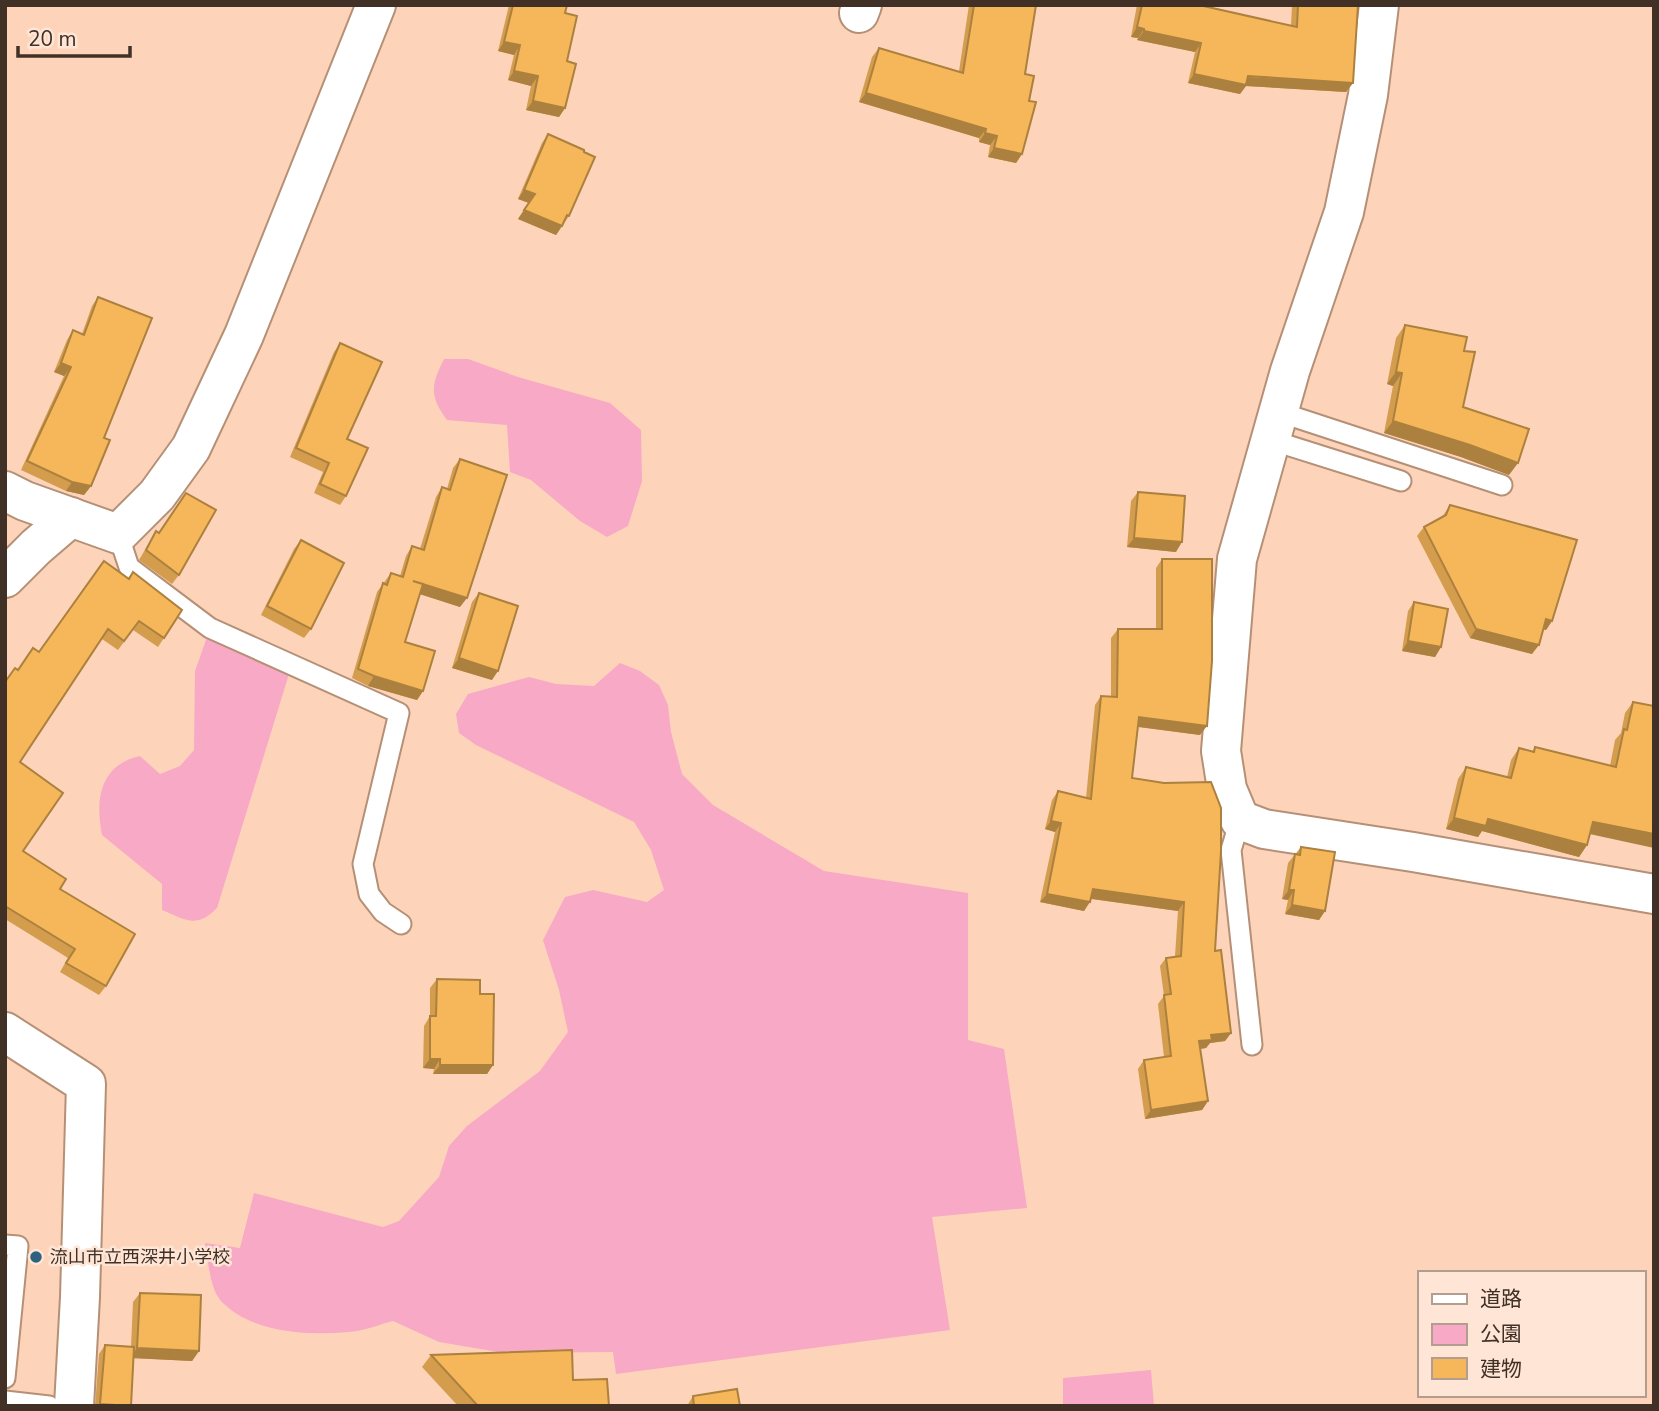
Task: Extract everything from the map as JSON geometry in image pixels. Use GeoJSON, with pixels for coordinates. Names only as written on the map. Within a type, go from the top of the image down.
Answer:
{"type":"FeatureCollection","features":[{"type":"Feature","properties":{"kind":"street"},"geometry":{"type":"LineString","coordinates":[[5,491],[118,534],[157,495],[191,448],[244,335],[376,5]]}},
{"type":"Feature","properties":{"kind":"street"},"geometry":{"type":"LineString","coordinates":[[1379,5],[1368,95],[1344,212],[1290,371],[1237,559],[1221,751],[1227,789],[1240,820],[1264,829],[1654,894]]}},
{"type":"Feature","properties":{"kind":"street"},"geometry":{"type":"LineString","coordinates":[[5,578],[71,517]]}},
{"type":"Feature","properties":{"kind":"street"},"geometry":{"type":"LineString","coordinates":[[5,1032],[86,1084],[74,1406]]}},
{"type":"Feature","properties":{"kind":"lane"},"geometry":{"type":"LineString","coordinates":[[1275,426],[1401,481]]}},
{"type":"Feature","properties":{"kind":"lane"},"geometry":{"type":"LineString","coordinates":[[1275,426],[1502,485]]}},
{"type":"Feature","properties":{"kind":"lane"},"geometry":{"type":"LineString","coordinates":[[118,534],[128,567],[210,628],[399,713],[363,864],[369,894],[383,912],[401,924]]}},
{"type":"Feature","properties":{"kind":"lane"},"geometry":{"type":"LineString","coordinates":[[1240,820],[1231,850],[1252,1045]]}},
{"type":"Feature","properties":{"kind":"lane"},"geometry":{"type":"LineString","coordinates":[[5,1245],[18,1246],[5,1378]]}},
{"type":"Feature","properties":{"kind":"lane"},"geometry":{"type":"LineString","coordinates":[[5,1401],[49,1406]]}},
{"type":"Feature","properties":{"kind":"green space"},"geometry":{"type":"Polygon","coordinates":[[[444,359],[468,359],[518,377],[610,403],[641,430],[642,481],[628,526],[607,537],[580,521],[531,480],[510,472],[507,425],[447,420],[437,404],[434,390],[436,376],[444,359]]]}},
{"type":"Feature","properties":{"kind":"green space"},"geometry":{"type":"Polygon","coordinates":[[[207,637],[289,674],[217,908],[203,919],[191,921],[162,910],[162,884],[102,835],[99,809],[103,785],[116,767],[140,756],[160,774],[180,766],[194,750],[195,671],[207,637]]]}},
{"type":"Feature","properties":{"kind":"green space"},"geometry":{"type":"Polygon","coordinates":[[[620,663],[640,671],[659,685],[668,705],[671,732],[682,774],[713,805],[824,871],[968,893],[968,1040],[1004,1049],[1027,1208],[932,1217],[950,1330],[616,1374],[613,1352],[504,1353],[439,1342],[393,1321],[357,1331],[305,1333],[269,1327],[237,1314],[224,1304],[215,1292],[205,1243],[240,1248],[254,1193],[383,1227],[399,1221],[439,1177],[449,1146],[467,1126],[540,1071],[568,1032],[559,990],[543,940],[565,897],[593,890],[647,902],[664,890],[651,850],[634,822],[476,745],[459,733],[456,714],[468,694],[529,677],[556,684],[594,686],[620,663]]]}},
{"type":"Feature","properties":{"kind":"green space"},"geometry":{"type":"Polygon","coordinates":[[[1151,1370],[1154,1406],[1063,1406],[1063,1378],[1151,1370]]]}},
{"type":"Feature","properties":{"kind":"building"},"geometry":{"type":"Polygon","coordinates":[[[513,5],[567,5],[565,13],[577,16],[567,61],[576,64],[565,108],[533,101],[538,76],[514,71],[520,45],[504,42],[513,5]]]}},
{"type":"Feature","properties":{"kind":"building"},"geometry":{"type":"Polygon","coordinates":[[[974,5],[1036,5],[1025,74],[1034,76],[1029,101],[1036,102],[1022,154],[994,148],[997,136],[985,133],[986,129],[866,93],[879,48],[963,73],[974,5]]]}},
{"type":"Feature","properties":{"kind":"building"},"geometry":{"type":"Polygon","coordinates":[[[1142,5],[1199,5],[1297,27],[1298,5],[1358,5],[1353,83],[1248,76],[1246,85],[1194,74],[1201,43],[1144,31],[1137,27],[1142,5]]]}},
{"type":"Feature","properties":{"kind":"building"},"geometry":{"type":"Polygon","coordinates":[[[548,134],[595,157],[562,226],[524,210],[535,194],[524,190],[548,134]]]}},
{"type":"Feature","properties":{"kind":"building"},"geometry":{"type":"Polygon","coordinates":[[[98,297],[152,318],[104,438],[110,440],[91,486],[72,482],[27,461],[71,367],[61,363],[73,330],[84,335],[98,297]]]}},
{"type":"Feature","properties":{"kind":"building"},"geometry":{"type":"Polygon","coordinates":[[[1405,325],[1467,337],[1464,351],[1475,352],[1463,407],[1529,429],[1518,463],[1393,421],[1402,373],[1396,372],[1405,325]]]}},
{"type":"Feature","properties":{"kind":"building"},"geometry":{"type":"Polygon","coordinates":[[[340,343],[382,362],[347,439],[368,448],[346,496],[320,484],[329,463],[296,448],[340,343]]]}},
{"type":"Feature","properties":{"kind":"building"},"geometry":{"type":"Polygon","coordinates":[[[460,459],[507,475],[467,598],[423,584],[405,642],[435,651],[423,691],[358,669],[383,583],[387,585],[391,573],[403,577],[412,546],[424,550],[442,487],[450,490],[460,459]]]}},
{"type":"Feature","properties":{"kind":"building"},"geometry":{"type":"Polygon","coordinates":[[[1138,492],[1185,496],[1182,542],[1134,538],[1138,492]]]}},
{"type":"Feature","properties":{"kind":"building"},"geometry":{"type":"Polygon","coordinates":[[[186,493],[216,510],[179,575],[146,550],[156,531],[159,533],[186,493]]]}},
{"type":"Feature","properties":{"kind":"building"},"geometry":{"type":"Polygon","coordinates":[[[1450,505],[1577,540],[1552,621],[1546,619],[1539,645],[1476,629],[1424,527],[1446,515],[1450,505]]]}},
{"type":"Feature","properties":{"kind":"building"},"geometry":{"type":"Polygon","coordinates":[[[301,540],[344,563],[311,629],[267,606],[301,540]]]}},
{"type":"Feature","properties":{"kind":"building"},"geometry":{"type":"Polygon","coordinates":[[[1162,559],[1212,559],[1212,661],[1207,726],[1139,717],[1132,778],[1164,783],[1211,782],[1221,808],[1215,951],[1221,950],[1231,1033],[1211,1035],[1212,1040],[1199,1041],[1208,1101],[1151,1110],[1144,1060],[1171,1056],[1164,995],[1171,994],[1166,958],[1181,956],[1184,902],[1093,889],[1090,902],[1047,894],[1061,823],[1051,821],[1058,791],[1091,799],[1101,696],[1117,697],[1118,629],[1162,629],[1162,559]]]}},
{"type":"Feature","properties":{"kind":"building"},"geometry":{"type":"Polygon","coordinates":[[[104,561],[129,579],[133,572],[182,610],[164,638],[139,621],[124,641],[108,629],[20,762],[63,793],[23,851],[66,879],[60,889],[135,934],[106,986],[66,963],[75,949],[5,906],[5,682],[15,668],[18,670],[33,648],[39,652],[104,561]]]}},
{"type":"Feature","properties":{"kind":"building"},"geometry":{"type":"Polygon","coordinates":[[[479,593],[518,606],[498,671],[459,658],[479,593]]]}},
{"type":"Feature","properties":{"kind":"building"},"geometry":{"type":"Polygon","coordinates":[[[1414,602],[1448,609],[1441,647],[1408,641],[1414,602]]]}},
{"type":"Feature","properties":{"kind":"building"},"geometry":{"type":"Polygon","coordinates":[[[1633,702],[1654,706],[1654,834],[1593,822],[1587,845],[1488,819],[1486,826],[1454,818],[1466,767],[1511,778],[1519,748],[1534,752],[1535,747],[1616,767],[1633,702]]]}},
{"type":"Feature","properties":{"kind":"building"},"geometry":{"type":"Polygon","coordinates":[[[1301,847],[1335,852],[1325,911],[1292,905],[1294,890],[1289,890],[1295,854],[1300,855],[1301,847]]]}},
{"type":"Feature","properties":{"kind":"building"},"geometry":{"type":"Polygon","coordinates":[[[437,979],[480,980],[480,994],[494,994],[493,1065],[440,1065],[440,1059],[430,1059],[430,1016],[436,1016],[437,979]]]}},
{"type":"Feature","properties":{"kind":"building"},"geometry":{"type":"Polygon","coordinates":[[[140,1293],[201,1295],[199,1351],[137,1348],[140,1293]]]}},
{"type":"Feature","properties":{"kind":"building"},"geometry":{"type":"Polygon","coordinates":[[[105,1345],[134,1347],[131,1406],[100,1404],[105,1345]]]}},
{"type":"Feature","properties":{"kind":"building"},"geometry":{"type":"Polygon","coordinates":[[[572,1350],[573,1380],[607,1379],[609,1406],[478,1406],[431,1355],[572,1350]]]}},
{"type":"Feature","properties":{"kind":"building"},"geometry":{"type":"Polygon","coordinates":[[[737,1389],[740,1406],[694,1406],[693,1396],[737,1389]]]}},
{"type":"Feature","properties":{"kind":"place","name":"流山市立西深井小学校"},"geometry":{"type":"Point","coordinates":[36,1257]}}]}
